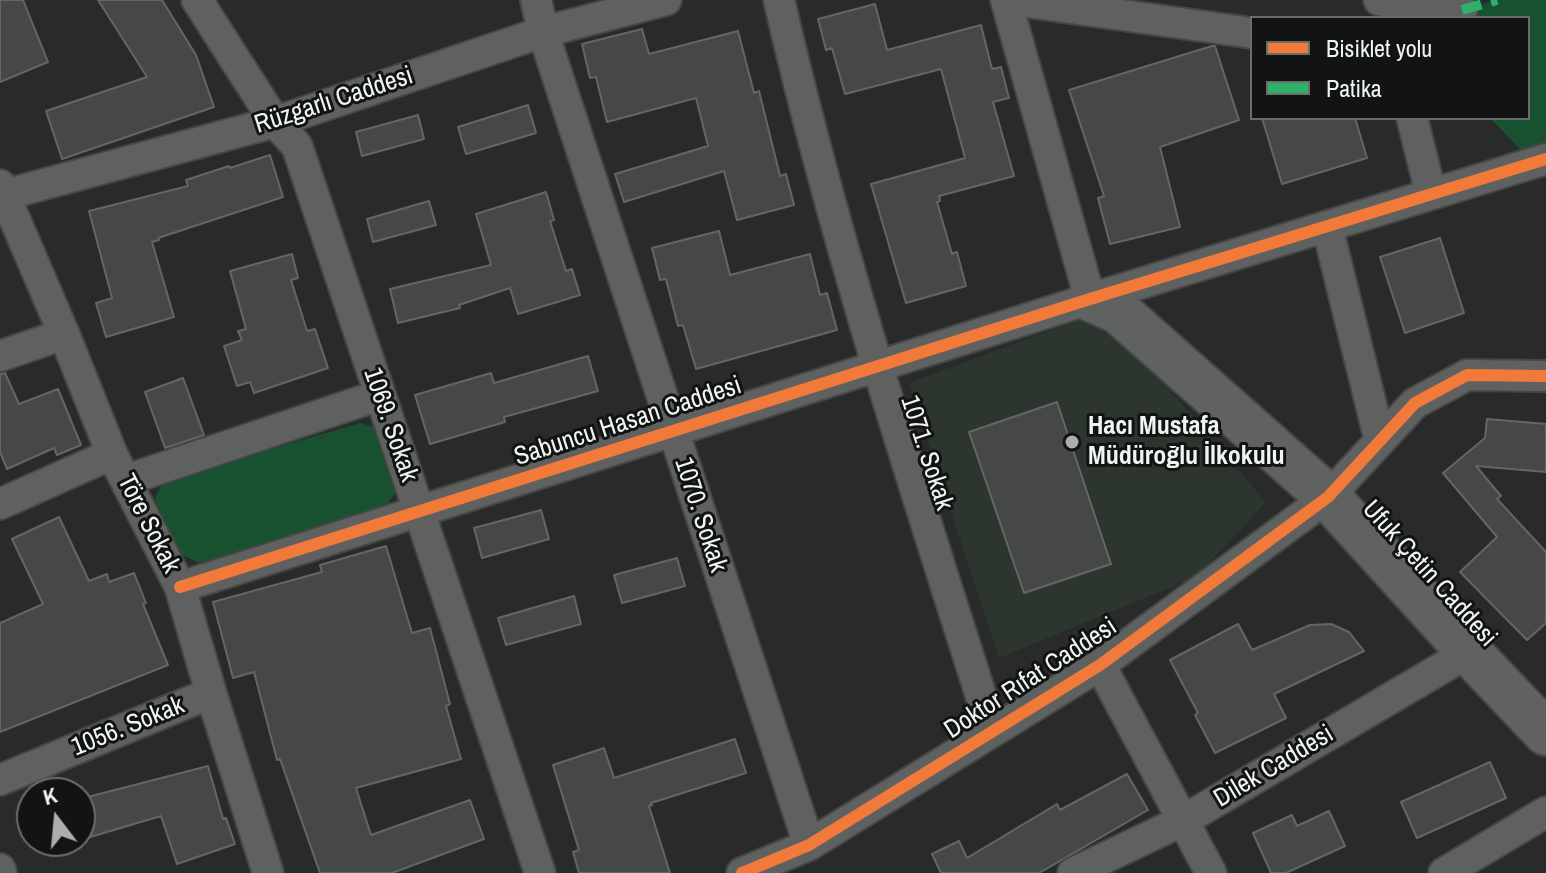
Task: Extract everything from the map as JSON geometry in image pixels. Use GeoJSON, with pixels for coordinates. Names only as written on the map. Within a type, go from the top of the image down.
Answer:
{"type":"FeatureCollection","features":[{"type":"Feature","properties":{"kind":"street","name":"1069. Sokak"},"geometry":{"type":"LineString","coordinates":[[197,0],[275,122],[297,146],[540,873]]}},
{"type":"Feature","properties":{"kind":"street","name":"1070. Sokak"},"geometry":{"type":"LineString","coordinates":[[536,0],[543,32],[809,845]]}},
{"type":"Feature","properties":{"kind":"street","name":"Rüzgarlı Caddesi"},"geometry":{"type":"LineString","coordinates":[[1,192],[275,122],[543,32],[666,0]]}},
{"type":"Feature","properties":{"kind":"street","name":"1071. Sokak"},"geometry":{"type":"LineString","coordinates":[[779,0],[804,109],[876,367],[992,730]]}},
{"type":"Feature","properties":{"kind":"street"},"geometry":{"type":"LineString","coordinates":[[1090,299],[1009,0],[1250,33]]}},
{"type":"Feature","properties":{"kind":"street"},"geometry":{"type":"LineString","coordinates":[[1379,0],[1433,11],[1462,10]]}},
{"type":"Feature","properties":{"kind":"street"},"geometry":{"type":"LineString","coordinates":[[1412,120],[1431,194]]}},
{"type":"Feature","properties":{"kind":"street","name":"Sabuncu Hasan Caddesi"},"geometry":{"type":"LineString","coordinates":[[180,587],[1090,299],[1546,159]]}},
{"type":"Feature","properties":{"kind":"street","name":"Töre Sokak"},"geometry":{"type":"LineString","coordinates":[[1,192],[64,334],[112,454],[180,587],[268,873]]}},
{"type":"Feature","properties":{"kind":"street"},"geometry":{"type":"LineString","coordinates":[[1327,226],[1380,441]]}},
{"type":"Feature","properties":{"kind":"street","name":"Ufuk Çetin Caddesi"},"geometry":{"type":"LineString","coordinates":[[1090,299],[1118,311],[1328,497],[1546,733]]}},
{"type":"Feature","properties":{"kind":"street"},"geometry":{"type":"LineString","coordinates":[[0,356],[64,334]]}},
{"type":"Feature","properties":{"kind":"street","name":"Doktor Rıfat Caddesi"},"geometry":{"type":"LineString","coordinates":[[742,873],[809,845],[1100,665],[1328,497],[1415,403],[1467,375],[1546,376]]}},
{"type":"Feature","properties":{"kind":"street"},"geometry":{"type":"LineString","coordinates":[[126,480],[380,395]]}},
{"type":"Feature","properties":{"kind":"street"},"geometry":{"type":"LineString","coordinates":[[0,504],[112,454]]}},
{"type":"Feature","properties":{"kind":"street","name":"Dilek Caddesi"},"geometry":{"type":"LineString","coordinates":[[1073,873],[1184,820],[1469,652]]}},
{"type":"Feature","properties":{"kind":"street"},"geometry":{"type":"LineString","coordinates":[[1100,665],[1211,873]]}},
{"type":"Feature","properties":{"kind":"street","name":"1056. Sokak"},"geometry":{"type":"LineString","coordinates":[[0,780],[211,693]]}},
{"type":"Feature","properties":{"kind":"street"},"geometry":{"type":"LineString","coordinates":[[1444,873],[1546,812]]}},
{"type":"Feature","properties":{"kind":"shaded area","name":"Hacı Mustafa Müdüroğlu İlkokulu"},"geometry":{"type":"Polygon","coordinates":[[[1108,317],[1266,502],[1196,577],[999,658],[909,383],[1075,321],[1108,317]]]}},
{"type":"Feature","properties":{"kind":"green space"},"geometry":{"type":"Polygon","coordinates":[[[1497,0],[1546,0],[1546,142],[1524,153],[1492,120],[1530,120],[1530,16],[1462,16],[1462,10],[1497,0]]]}},
{"type":"Feature","properties":{"kind":"green space"},"geometry":{"type":"Polygon","coordinates":[[[360,423],[374,427],[399,488],[385,507],[200,563],[174,552],[155,498],[164,480],[360,423]]]}},
{"type":"Feature","properties":{"kind":"building"},"geometry":{"type":"Polygon","coordinates":[[[0,0],[23,0],[48,62],[0,82],[0,0]]]}},
{"type":"Feature","properties":{"kind":"building"},"geometry":{"type":"Polygon","coordinates":[[[98,0],[162,0],[196,55],[214,107],[62,159],[46,111],[147,77],[98,0]]]}},
{"type":"Feature","properties":{"kind":"building"},"geometry":{"type":"Polygon","coordinates":[[[875,4],[887,50],[981,25],[992,69],[1001,67],[1009,98],[993,102],[1014,176],[939,196],[940,201],[937,202],[952,254],[957,252],[966,286],[906,303],[871,184],[965,158],[941,69],[845,94],[832,48],[826,50],[818,19],[875,4]]]}},
{"type":"Feature","properties":{"kind":"building"},"geometry":{"type":"Polygon","coordinates":[[[642,29],[649,54],[738,31],[754,93],[759,91],[780,176],[786,174],[794,205],[737,220],[724,171],[624,202],[615,174],[708,146],[696,98],[607,122],[596,77],[590,78],[582,44],[642,29]]]}},
{"type":"Feature","properties":{"kind":"building"},"geometry":{"type":"Polygon","coordinates":[[[1215,46],[1239,120],[1160,147],[1180,227],[1110,244],[1098,198],[1104,196],[1069,90],[1215,46]]]}},
{"type":"Feature","properties":{"kind":"building"},"geometry":{"type":"Polygon","coordinates":[[[528,105],[536,133],[466,154],[458,127],[528,105]]]}},
{"type":"Feature","properties":{"kind":"building"},"geometry":{"type":"Polygon","coordinates":[[[418,115],[424,139],[362,156],[356,132],[418,115]]]}},
{"type":"Feature","properties":{"kind":"building"},"geometry":{"type":"Polygon","coordinates":[[[1263,120],[1356,120],[1367,158],[1282,184],[1263,120]]]}},
{"type":"Feature","properties":{"kind":"building"},"geometry":{"type":"Polygon","coordinates":[[[270,155],[283,197],[152,242],[174,317],[106,337],[96,303],[112,298],[89,211],[188,186],[186,180],[270,155]]]}},
{"type":"Feature","properties":{"kind":"building"},"geometry":{"type":"Polygon","coordinates":[[[546,192],[554,220],[550,221],[566,271],[572,269],[580,295],[518,314],[510,288],[459,305],[460,308],[398,323],[390,289],[491,265],[476,214],[546,192]]]}},
{"type":"Feature","properties":{"kind":"building"},"geometry":{"type":"Polygon","coordinates":[[[429,201],[436,225],[373,242],[367,219],[429,201]]]}},
{"type":"Feature","properties":{"kind":"building"},"geometry":{"type":"Polygon","coordinates":[[[719,231],[730,275],[810,254],[820,295],[827,293],[837,330],[696,369],[683,325],[678,326],[666,279],[660,280],[652,248],[719,231]]]}},
{"type":"Feature","properties":{"kind":"building"},"geometry":{"type":"Polygon","coordinates":[[[1440,238],[1464,313],[1405,333],[1380,257],[1440,238]]]}},
{"type":"Feature","properties":{"kind":"building"},"geometry":{"type":"Polygon","coordinates":[[[292,254],[298,278],[291,280],[307,331],[315,329],[328,368],[254,393],[250,382],[237,386],[224,346],[242,340],[238,331],[246,329],[230,271],[292,254]]]}},
{"type":"Feature","properties":{"kind":"building"},"geometry":{"type":"Polygon","coordinates":[[[588,356],[598,391],[504,417],[505,422],[430,444],[415,395],[491,373],[494,383],[588,356]]]}},
{"type":"Feature","properties":{"kind":"building"},"geometry":{"type":"Polygon","coordinates":[[[5,373],[19,404],[58,389],[81,445],[57,455],[54,448],[7,469],[0,452],[0,374],[5,373]]]}},
{"type":"Feature","properties":{"kind":"building"},"geometry":{"type":"Polygon","coordinates":[[[183,378],[204,435],[165,448],[145,392],[183,378]]]}},
{"type":"Feature","properties":{"kind":"building"},"geometry":{"type":"Polygon","coordinates":[[[1057,402],[1111,564],[1024,593],[969,432],[1057,402]]]}},
{"type":"Feature","properties":{"kind":"building"},"geometry":{"type":"Polygon","coordinates":[[[1487,419],[1546,424],[1546,472],[1476,466],[1501,496],[1497,499],[1546,552],[1546,623],[1527,640],[1460,572],[1497,537],[1443,473],[1485,438],[1487,419]]]}},
{"type":"Feature","properties":{"kind":"building"},"geometry":{"type":"Polygon","coordinates":[[[541,510],[549,539],[482,558],[474,528],[541,510]]]}},
{"type":"Feature","properties":{"kind":"building"},"geometry":{"type":"Polygon","coordinates":[[[59,517],[89,581],[107,574],[109,582],[134,573],[168,665],[0,732],[0,623],[43,604],[12,539],[59,517]]]}},
{"type":"Feature","properties":{"kind":"building"},"geometry":{"type":"Polygon","coordinates":[[[386,546],[412,633],[430,628],[461,759],[356,788],[371,835],[470,800],[484,839],[392,873],[320,873],[280,759],[277,760],[254,672],[233,678],[213,602],[322,572],[320,565],[386,546]]]}},
{"type":"Feature","properties":{"kind":"building"},"geometry":{"type":"Polygon","coordinates":[[[677,558],[685,586],[622,603],[614,575],[677,558]]]}},
{"type":"Feature","properties":{"kind":"building"},"geometry":{"type":"Polygon","coordinates":[[[574,596],[581,624],[506,645],[498,618],[574,596]]]}},
{"type":"Feature","properties":{"kind":"building"},"geometry":{"type":"Polygon","coordinates":[[[1238,624],[1252,650],[1310,625],[1331,624],[1349,632],[1364,651],[1274,694],[1286,718],[1215,753],[1170,660],[1238,624]]]}},
{"type":"Feature","properties":{"kind":"building"},"geometry":{"type":"Polygon","coordinates":[[[735,739],[746,773],[649,806],[670,873],[579,873],[573,852],[579,850],[553,765],[604,748],[614,778],[735,739]]]}},
{"type":"Feature","properties":{"kind":"building"},"geometry":{"type":"Polygon","coordinates":[[[1490,762],[1506,798],[1417,838],[1401,802],[1490,762]]]}},
{"type":"Feature","properties":{"kind":"building"},"geometry":{"type":"Polygon","coordinates":[[[208,766],[223,819],[226,818],[235,844],[177,864],[161,816],[96,835],[96,795],[208,766]]]}},
{"type":"Feature","properties":{"kind":"building"},"geometry":{"type":"Polygon","coordinates":[[[1127,774],[1148,810],[1039,873],[941,873],[932,854],[959,841],[967,858],[1057,804],[1060,810],[1127,774]]]}},
{"type":"Feature","properties":{"kind":"building"},"geometry":{"type":"Polygon","coordinates":[[[1329,811],[1345,846],[1286,873],[1271,873],[1253,833],[1292,815],[1297,826],[1329,811]]]}},
{"type":"Feature","properties":{"kind":"marked path"},"geometry":{"type":"LineString","coordinates":[[1462,10],[1497,0]]}},
{"type":"Feature","properties":{"kind":"cycle path"},"geometry":{"type":"LineString","coordinates":[[180,587],[1090,299],[1546,159]]}},
{"type":"Feature","properties":{"kind":"cycle path"},"geometry":{"type":"LineString","coordinates":[[742,873],[809,845],[1100,665],[1328,497],[1415,403],[1467,375],[1546,376]]}},
{"type":"Feature","properties":{"kind":"place","name":"Hacı Mustafa Müdüroğlu İlkokulu"},"geometry":{"type":"Point","coordinates":[1072,442]}}]}
